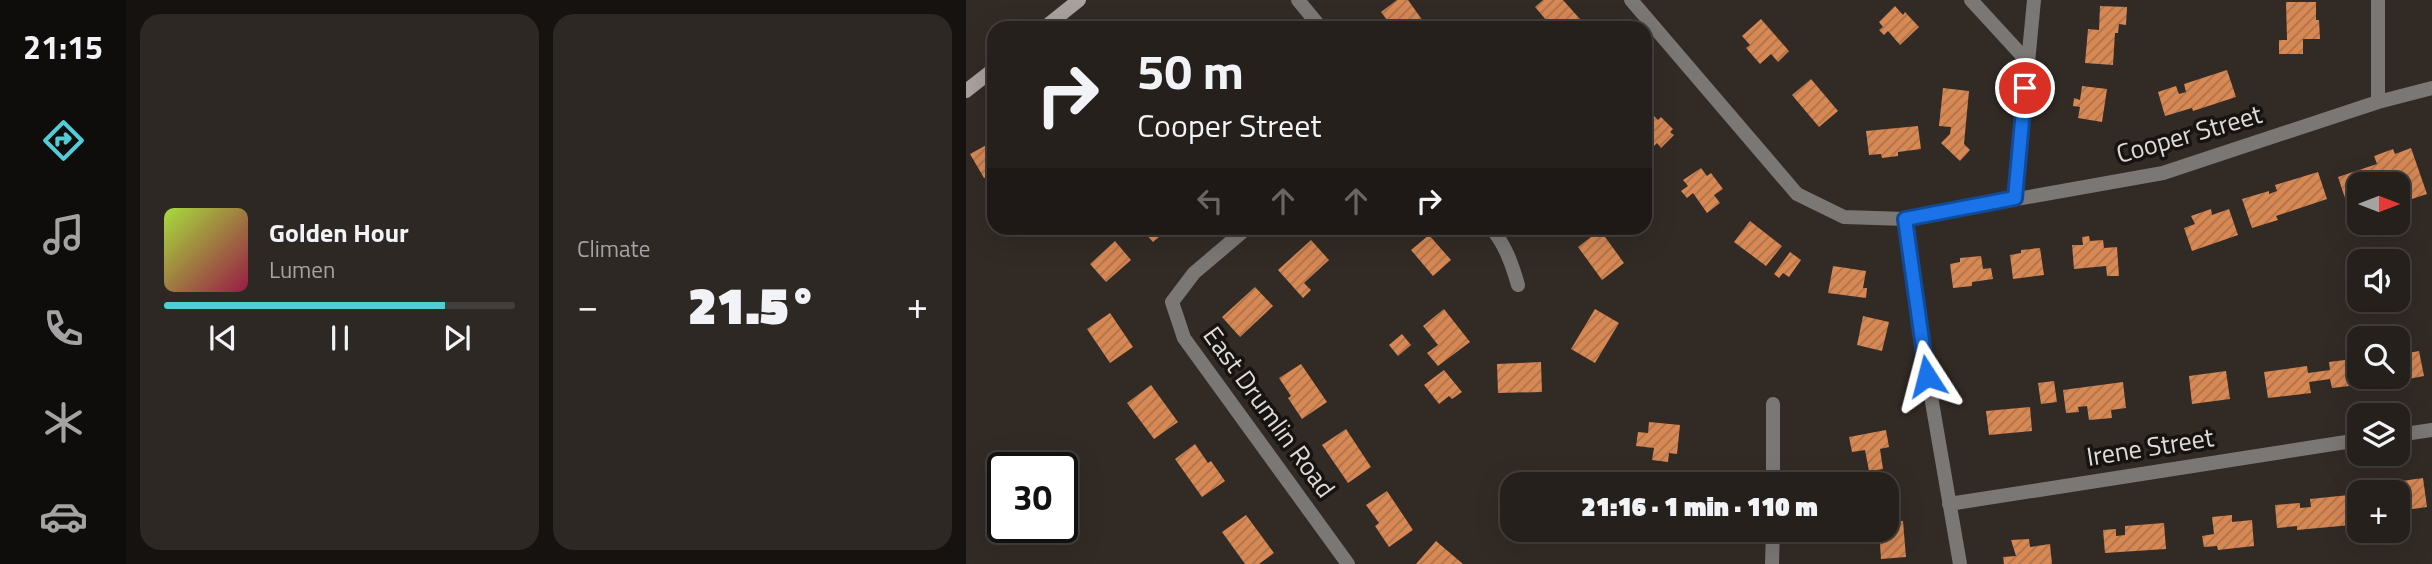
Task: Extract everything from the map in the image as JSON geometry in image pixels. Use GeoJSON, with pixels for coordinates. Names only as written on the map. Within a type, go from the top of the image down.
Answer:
{"type":"FeatureCollection","features":[{"type":"Feature","properties":{"kind":"main road"},"geometry":{"type":"LineString","coordinates":[[1053,21],[1079,0]]}},
{"type":"Feature","properties":{"kind":"main road"},"geometry":{"type":"LineString","coordinates":[[966,91],[987,74]]}},
{"type":"Feature","properties":{"kind":"street"},"geometry":{"type":"LineString","coordinates":[[1298,0],[1315,21]]}},
{"type":"Feature","properties":{"kind":"street","name":"Cooper Street"},"geometry":{"type":"LineString","coordinates":[[1631,0],[1649,21]]}},
{"type":"Feature","properties":{"kind":"street"},"geometry":{"type":"LineString","coordinates":[[1971,0],[2027,61]]}},
{"type":"Feature","properties":{"kind":"street"},"geometry":{"type":"LineString","coordinates":[[2015,198],[2034,0]]}},
{"type":"Feature","properties":{"kind":"street"},"geometry":{"type":"LineString","coordinates":[[2378,0],[2378,102]]}},
{"type":"Feature","properties":{"kind":"street","name":"Cooper Street"},"geometry":{"type":"LineString","coordinates":[[1652,25],[1797,194],[1844,217],[1905,219],[2163,173],[2378,102],[2432,88]]}},
{"type":"Feature","properties":{"kind":"street"},"geometry":{"type":"LineString","coordinates":[[1905,219],[1923,350],[1960,564]]}},
{"type":"Feature","properties":{"kind":"street","name":"East Drumlin Road"},"geometry":{"type":"LineString","coordinates":[[1239,235],[1194,273],[1172,302],[1184,338],[1348,564]]}},
{"type":"Feature","properties":{"kind":"street"},"geometry":{"type":"LineString","coordinates":[[1497,235],[1518,285]]}},
{"type":"Feature","properties":{"kind":"street"},"geometry":{"type":"LineString","coordinates":[[1773,404],[1773,472]]}},
{"type":"Feature","properties":{"kind":"street"},"geometry":{"type":"LineString","coordinates":[[2410,433],[2432,430]]}},
{"type":"Feature","properties":{"kind":"street","name":"Irene Street"},"geometry":{"type":"LineString","coordinates":[[1948,503],[2347,442]]}},
{"type":"Feature","properties":{"kind":"street"},"geometry":{"type":"LineString","coordinates":[[1772,564],[1773,542]]}},
{"type":"Feature","properties":{"kind":"building"},"geometry":{"type":"Polygon","coordinates":[[[1397,0],[1408,0],[1423,21],[1388,21],[1381,12],[1397,0]]]}},
{"type":"Feature","properties":{"kind":"building"},"geometry":{"type":"Polygon","coordinates":[[[1543,0],[1563,0],[1582,21],[1547,21],[1535,7],[1543,0]]]}},
{"type":"Feature","properties":{"kind":"building"},"geometry":{"type":"Polygon","coordinates":[[[2286,2],[2316,2],[2320,39],[2303,39],[2303,54],[2279,54],[2279,40],[2287,40],[2286,2]]]}},
{"type":"Feature","properties":{"kind":"building"},"geometry":{"type":"Polygon","coordinates":[[[1895,6],[1919,27],[1900,45],[1888,31],[1884,35],[1879,30],[1883,27],[1879,22],[1895,6]]]}},
{"type":"Feature","properties":{"kind":"building"},"geometry":{"type":"Polygon","coordinates":[[[2100,6],[2127,7],[2126,25],[2119,24],[2118,33],[2115,33],[2113,65],[2085,63],[2088,29],[2099,30],[2100,6]]]}},
{"type":"Feature","properties":{"kind":"building"},"geometry":{"type":"Polygon","coordinates":[[[1761,19],[1789,51],[1778,62],[1771,54],[1760,64],[1746,48],[1750,45],[1742,36],[1761,19]]]}},
{"type":"Feature","properties":{"kind":"building"},"geometry":{"type":"Polygon","coordinates":[[[2227,70],[2236,97],[2193,111],[2192,108],[2165,116],[2158,92],[2176,86],[2179,94],[2186,92],[2184,84],[2227,70]]]}},
{"type":"Feature","properties":{"kind":"building"},"geometry":{"type":"Polygon","coordinates":[[[1811,79],[1838,111],[1819,127],[1792,95],[1811,79]]]}},
{"type":"Feature","properties":{"kind":"building"},"geometry":{"type":"Polygon","coordinates":[[[2082,86],[2107,89],[2102,122],[2078,118],[2080,107],[2073,106],[2074,98],[2080,100],[2082,86]]]}},
{"type":"Feature","properties":{"kind":"building"},"geometry":{"type":"Polygon","coordinates":[[[1943,88],[1969,91],[1964,144],[1970,150],[1960,161],[1941,143],[1950,134],[1951,127],[1939,126],[1943,88]]]}},
{"type":"Feature","properties":{"kind":"building"},"geometry":{"type":"Polygon","coordinates":[[[1652,114],[1658,120],[1661,117],[1673,129],[1670,132],[1674,135],[1661,148],[1657,143],[1652,148],[1652,114]]]}},
{"type":"Feature","properties":{"kind":"building"},"geometry":{"type":"Polygon","coordinates":[[[1918,126],[1921,149],[1898,152],[1898,156],[1882,158],[1881,154],[1869,155],[1866,131],[1918,126]]]}},
{"type":"Feature","properties":{"kind":"building"},"geometry":{"type":"Polygon","coordinates":[[[987,145],[987,176],[984,178],[970,154],[987,145]]]}},
{"type":"Feature","properties":{"kind":"building"},"geometry":{"type":"Polygon","coordinates":[[[2411,148],[2427,194],[2410,200],[2410,172],[2353,172],[2377,164],[2374,156],[2393,149],[2395,154],[2411,148]]]}},
{"type":"Feature","properties":{"kind":"building"},"geometry":{"type":"Polygon","coordinates":[[[1701,168],[1707,176],[1711,173],[1723,189],[1714,195],[1720,203],[1707,213],[1693,193],[1687,198],[1681,191],[1688,186],[1683,180],[1701,168]]]}},
{"type":"Feature","properties":{"kind":"building"},"geometry":{"type":"Polygon","coordinates":[[[2318,172],[2327,199],[2276,216],[2278,220],[2252,228],[2242,199],[2269,191],[2269,194],[2277,191],[2275,185],[2318,172]]]}},
{"type":"Feature","properties":{"kind":"building"},"geometry":{"type":"Polygon","coordinates":[[[2347,174],[2346,201],[2338,177],[2347,174]]]}},
{"type":"Feature","properties":{"kind":"building"},"geometry":{"type":"Polygon","coordinates":[[[2211,209],[2212,215],[2229,209],[2238,235],[2192,251],[2184,228],[2195,224],[2191,216],[2211,209]]]}},
{"type":"Feature","properties":{"kind":"building"},"geometry":{"type":"Polygon","coordinates":[[[1750,221],[1782,246],[1766,266],[1734,242],[1750,221]]]}},
{"type":"Feature","properties":{"kind":"building"},"geometry":{"type":"Polygon","coordinates":[[[1146,235],[1162,235],[1153,242],[1146,235]]]}},
{"type":"Feature","properties":{"kind":"building"},"geometry":{"type":"Polygon","coordinates":[[[1429,235],[1451,260],[1433,276],[1411,250],[1429,235]]]}},
{"type":"Feature","properties":{"kind":"building"},"geometry":{"type":"Polygon","coordinates":[[[1594,235],[1604,235],[1624,263],[1602,280],[1578,247],[1594,235]]]}},
{"type":"Feature","properties":{"kind":"building"},"geometry":{"type":"Polygon","coordinates":[[[2089,236],[2090,241],[2103,240],[2104,248],[2117,247],[2119,276],[2107,276],[2106,266],[2074,269],[2072,245],[2083,245],[2082,237],[2089,236]]]}},
{"type":"Feature","properties":{"kind":"building"},"geometry":{"type":"Polygon","coordinates":[[[1311,240],[1329,260],[1304,283],[1311,290],[1303,298],[1278,270],[1311,240]]]}},
{"type":"Feature","properties":{"kind":"building"},"geometry":{"type":"Polygon","coordinates":[[[1115,241],[1131,260],[1106,282],[1090,264],[1115,241]]]}},
{"type":"Feature","properties":{"kind":"building"},"geometry":{"type":"Polygon","coordinates":[[[2040,248],[2044,275],[2013,279],[2010,255],[2021,253],[2021,250],[2040,248]]]}},
{"type":"Feature","properties":{"kind":"building"},"geometry":{"type":"Polygon","coordinates":[[[1790,252],[1801,260],[1789,277],[1783,273],[1779,278],[1774,274],[1790,252]]]}},
{"type":"Feature","properties":{"kind":"building"},"geometry":{"type":"Polygon","coordinates":[[[1981,256],[1983,269],[1991,268],[1993,279],[1972,282],[1972,286],[1953,288],[1950,264],[1960,262],[1960,258],[1981,256]]]}},
{"type":"Feature","properties":{"kind":"building"},"geometry":{"type":"Polygon","coordinates":[[[1833,266],[1866,271],[1863,288],[1867,288],[1866,298],[1828,293],[1833,266]]]}},
{"type":"Feature","properties":{"kind":"building"},"geometry":{"type":"Polygon","coordinates":[[[1255,287],[1273,306],[1240,337],[1222,317],[1255,287]]]}},
{"type":"Feature","properties":{"kind":"building"},"geometry":{"type":"Polygon","coordinates":[[[1444,309],[1470,342],[1438,366],[1427,353],[1438,345],[1423,326],[1444,309]]]}},
{"type":"Feature","properties":{"kind":"building"},"geometry":{"type":"Polygon","coordinates":[[[1595,309],[1619,323],[1595,363],[1571,349],[1595,309]]]}},
{"type":"Feature","properties":{"kind":"building"},"geometry":{"type":"Polygon","coordinates":[[[1110,313],[1133,347],[1110,363],[1087,329],[1110,313]]]}},
{"type":"Feature","properties":{"kind":"building"},"geometry":{"type":"Polygon","coordinates":[[[1863,316],[1889,322],[1882,351],[1857,345],[1863,316]]]}},
{"type":"Feature","properties":{"kind":"building"},"geometry":{"type":"Polygon","coordinates":[[[1402,334],[1411,345],[1398,356],[1389,345],[1402,334]]]}},
{"type":"Feature","properties":{"kind":"building"},"geometry":{"type":"Polygon","coordinates":[[[2419,351],[2424,376],[2410,379],[2410,353],[2419,351]]]}},
{"type":"Feature","properties":{"kind":"building"},"geometry":{"type":"Polygon","coordinates":[[[2345,360],[2347,386],[2332,388],[2330,379],[2309,382],[2311,393],[2268,398],[2264,372],[2307,366],[2308,373],[2330,370],[2329,362],[2345,360]]]}},
{"type":"Feature","properties":{"kind":"building"},"geometry":{"type":"Polygon","coordinates":[[[1541,362],[1542,392],[1498,393],[1497,364],[1541,362]]]}},
{"type":"Feature","properties":{"kind":"building"},"geometry":{"type":"Polygon","coordinates":[[[1301,364],[1327,402],[1302,419],[1279,378],[1301,364]]]}},
{"type":"Feature","properties":{"kind":"building"},"geometry":{"type":"Polygon","coordinates":[[[1444,370],[1462,392],[1452,399],[1449,396],[1439,404],[1424,385],[1444,370]]]}},
{"type":"Feature","properties":{"kind":"building"},"geometry":{"type":"Polygon","coordinates":[[[2226,371],[2230,399],[2192,404],[2189,376],[2226,371]]]}},
{"type":"Feature","properties":{"kind":"building"},"geometry":{"type":"Polygon","coordinates":[[[2054,381],[2057,402],[2041,404],[2038,383],[2054,381]]]}},
{"type":"Feature","properties":{"kind":"building"},"geometry":{"type":"Polygon","coordinates":[[[2123,382],[2126,408],[2111,410],[2112,418],[2089,420],[2087,406],[2078,407],[2079,412],[2066,413],[2063,390],[2123,382]]]}},
{"type":"Feature","properties":{"kind":"building"},"geometry":{"type":"Polygon","coordinates":[[[1151,385],[1178,422],[1154,439],[1127,403],[1151,385]]]}},
{"type":"Feature","properties":{"kind":"building"},"geometry":{"type":"Polygon","coordinates":[[[2030,407],[2032,431],[1989,435],[1986,411],[2030,407]]]}},
{"type":"Feature","properties":{"kind":"building"},"geometry":{"type":"Polygon","coordinates":[[[1649,422],[1680,425],[1677,454],[1669,453],[1668,462],[1652,460],[1654,448],[1636,446],[1638,432],[1648,433],[1649,422]]]}},
{"type":"Feature","properties":{"kind":"building"},"geometry":{"type":"Polygon","coordinates":[[[1346,429],[1371,467],[1348,483],[1322,445],[1346,429]]]}},
{"type":"Feature","properties":{"kind":"building"},"geometry":{"type":"Polygon","coordinates":[[[1886,430],[1889,447],[1880,449],[1883,469],[1869,471],[1865,450],[1852,452],[1849,437],[1886,430]]]}},
{"type":"Feature","properties":{"kind":"building"},"geometry":{"type":"Polygon","coordinates":[[[1195,444],[1225,481],[1202,497],[1175,459],[1195,444]]]}},
{"type":"Feature","properties":{"kind":"building"},"geometry":{"type":"Polygon","coordinates":[[[2423,478],[2427,507],[2410,509],[2409,480],[2423,478]]]}},
{"type":"Feature","properties":{"kind":"building"},"geometry":{"type":"Polygon","coordinates":[[[1387,491],[1413,530],[1389,547],[1375,526],[1379,523],[1366,505],[1387,491]]]}},
{"type":"Feature","properties":{"kind":"building"},"geometry":{"type":"Polygon","coordinates":[[[2347,495],[2347,525],[2297,530],[2297,526],[2277,528],[2275,505],[2300,503],[2300,508],[2311,507],[2310,499],[2347,495]]]}},
{"type":"Feature","properties":{"kind":"building"},"geometry":{"type":"Polygon","coordinates":[[[1246,515],[1274,553],[1259,564],[1245,564],[1222,532],[1246,515]]]}},
{"type":"Feature","properties":{"kind":"building"},"geometry":{"type":"Polygon","coordinates":[[[2232,515],[2232,522],[2252,520],[2254,546],[2218,550],[2217,546],[2204,547],[2202,536],[2214,534],[2212,517],[2232,515]]]}},
{"type":"Feature","properties":{"kind":"building"},"geometry":{"type":"Polygon","coordinates":[[[1899,521],[1903,521],[1906,557],[1881,559],[1880,542],[1899,542],[1899,521]]]}},
{"type":"Feature","properties":{"kind":"building"},"geometry":{"type":"Polygon","coordinates":[[[2164,523],[2166,549],[2105,553],[2103,530],[2116,529],[2116,536],[2125,535],[2125,526],[2164,523]]]}},
{"type":"Feature","properties":{"kind":"building"},"geometry":{"type":"Polygon","coordinates":[[[2029,539],[2030,547],[2050,544],[2052,564],[2004,564],[2003,557],[2016,556],[2011,540],[2029,539]]]}},
{"type":"Feature","properties":{"kind":"building"},"geometry":{"type":"Polygon","coordinates":[[[1436,541],[1463,564],[1416,564],[1436,541]]]}},
{"type":"Feature","properties":{"kind":"route"},"geometry":{"type":"LineString","coordinates":[[1927,376],[1905,219],[2015,198],[2025,88]]}}]}
